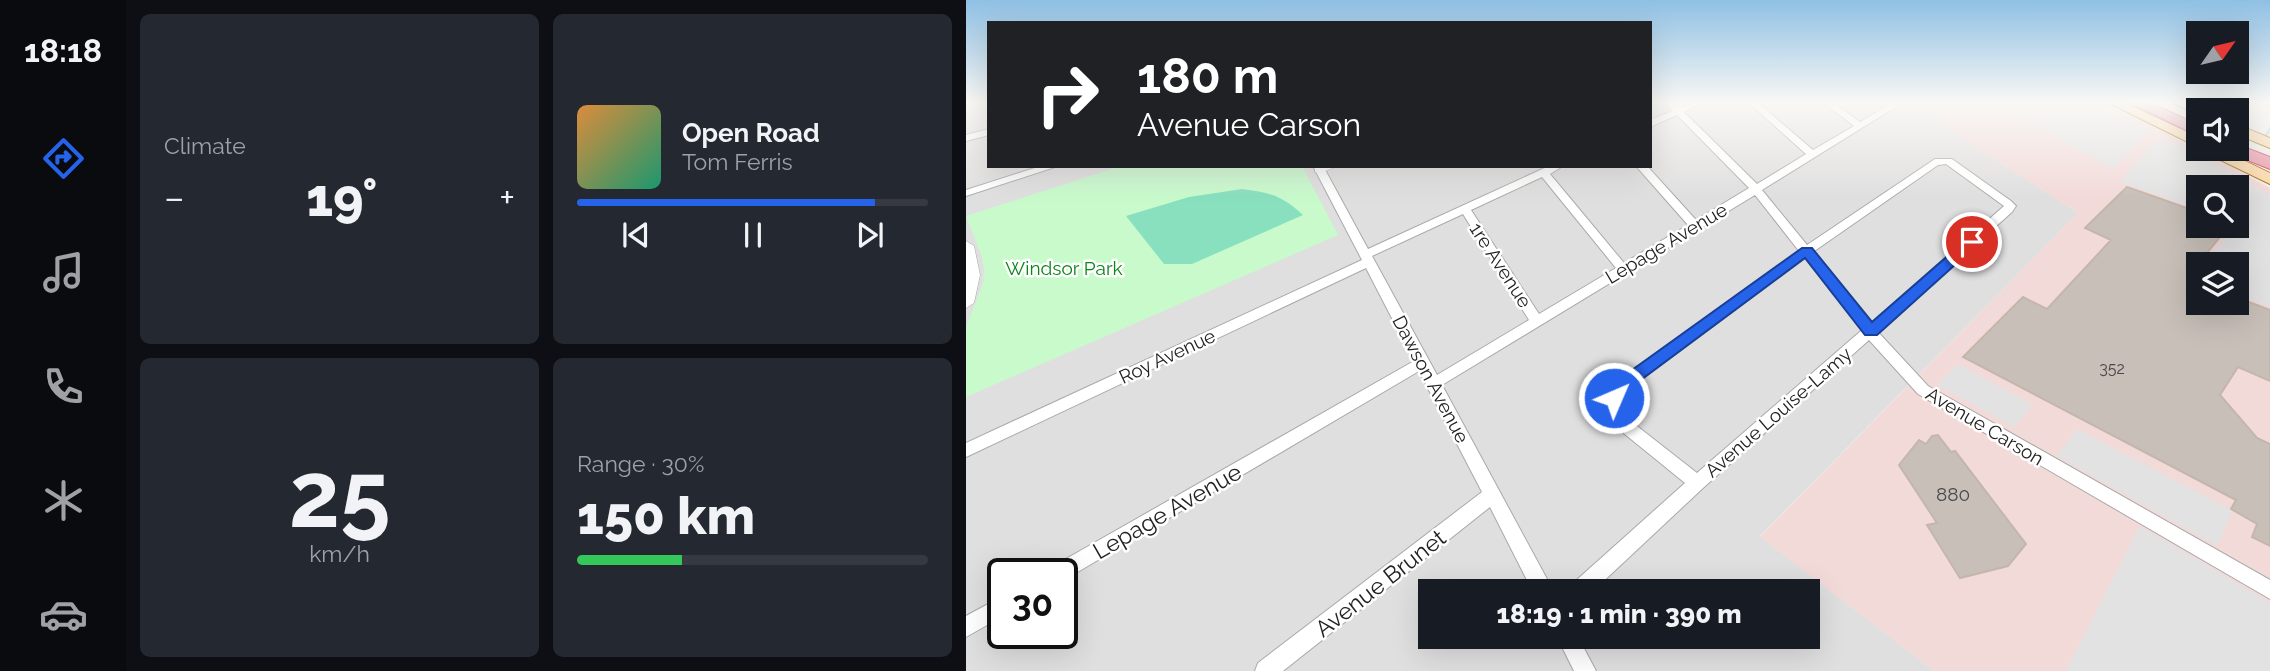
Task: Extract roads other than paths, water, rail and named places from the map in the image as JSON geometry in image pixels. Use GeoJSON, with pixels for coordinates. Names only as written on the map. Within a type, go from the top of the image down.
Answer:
{"type":"FeatureCollection","features":[{"type":"Feature","properties":{"kind":"highway"},"geometry":{"type":"LineString","coordinates":[[2249,146],[2270,156]]}},
{"type":"Feature","properties":{"kind":"highway"},"geometry":{"type":"LineString","coordinates":[[2249,155],[2270,164]]}},
{"type":"Feature","properties":{"kind":"main road"},"geometry":{"type":"LineString","coordinates":[[2249,134],[2270,144]]}},
{"type":"Feature","properties":{"kind":"main road"},"geometry":{"type":"LineString","coordinates":[[2233,161],[2270,179]]}},
{"type":"Feature","properties":{"kind":"street","name":"Avenue Carson"},"geometry":{"type":"LineString","coordinates":[[1701,134],[1755,188],[1906,373],[1931,395],[2270,590]]}},
{"type":"Feature","properties":{"kind":"street"},"geometry":{"type":"LineString","coordinates":[[1789,134],[1813,155]]}},
{"type":"Feature","properties":{"kind":"street","name":"Lepage Avenue"},"geometry":{"type":"LineString","coordinates":[[1433,384],[1847,134]]}},
{"type":"Feature","properties":{"kind":"street","name":"Avenue Louise-Lamy"},"geometry":{"type":"LineString","coordinates":[[1592,579],[2010,206],[1948,161],[1941,160],[1807,251]]}},
{"type":"Feature","properties":{"kind":"street"},"geometry":{"type":"LineString","coordinates":[[966,193],[1047,168]]}},
{"type":"Feature","properties":{"kind":"street","name":"Dawson Avenue"},"geometry":{"type":"LineString","coordinates":[[1323,168],[1367,259],[1537,579]]}},
{"type":"Feature","properties":{"kind":"street","name":"Roy Avenue"},"geometry":{"type":"LineString","coordinates":[[966,450],[1554,168]]}},
{"type":"Feature","properties":{"kind":"street"},"geometry":{"type":"LineString","coordinates":[[1643,168],[1695,225]]}},
{"type":"Feature","properties":{"kind":"street"},"geometry":{"type":"LineString","coordinates":[[1544,173],[1623,268]]}},
{"type":"Feature","properties":{"kind":"street","name":"1re Avenue"},"geometry":{"type":"LineString","coordinates":[[1465,209],[1537,321]]}},
{"type":"Feature","properties":{"kind":"street"},"geometry":{"type":"LineString","coordinates":[[966,246],[973,266],[966,303]]}},
{"type":"Feature","properties":{"kind":"street"},"geometry":{"type":"LineString","coordinates":[[1697,483],[1622,423],[1614,398],[1620,387],[1807,251]]}},
{"type":"Feature","properties":{"kind":"street","name":"Lepage Avenue"},"geometry":{"type":"LineString","coordinates":[[1078,562],[1422,363]]}},
{"type":"Feature","properties":{"kind":"street","name":"Avenue Brunet"},"geometry":{"type":"LineString","coordinates":[[1266,671],[1493,494]]}},
{"type":"Feature","properties":{"kind":"street"},"geometry":{"type":"LineString","coordinates":[[966,627],[987,615]]}},
{"type":"Feature","properties":{"kind":"street"},"geometry":{"type":"LineString","coordinates":[[1573,649],[1585,671]]}},
{"type":"Feature","properties":{"kind":"park label","name":"Windsor Park"},"geometry":{"type":"Point","coordinates":[1064,268]}}]}
